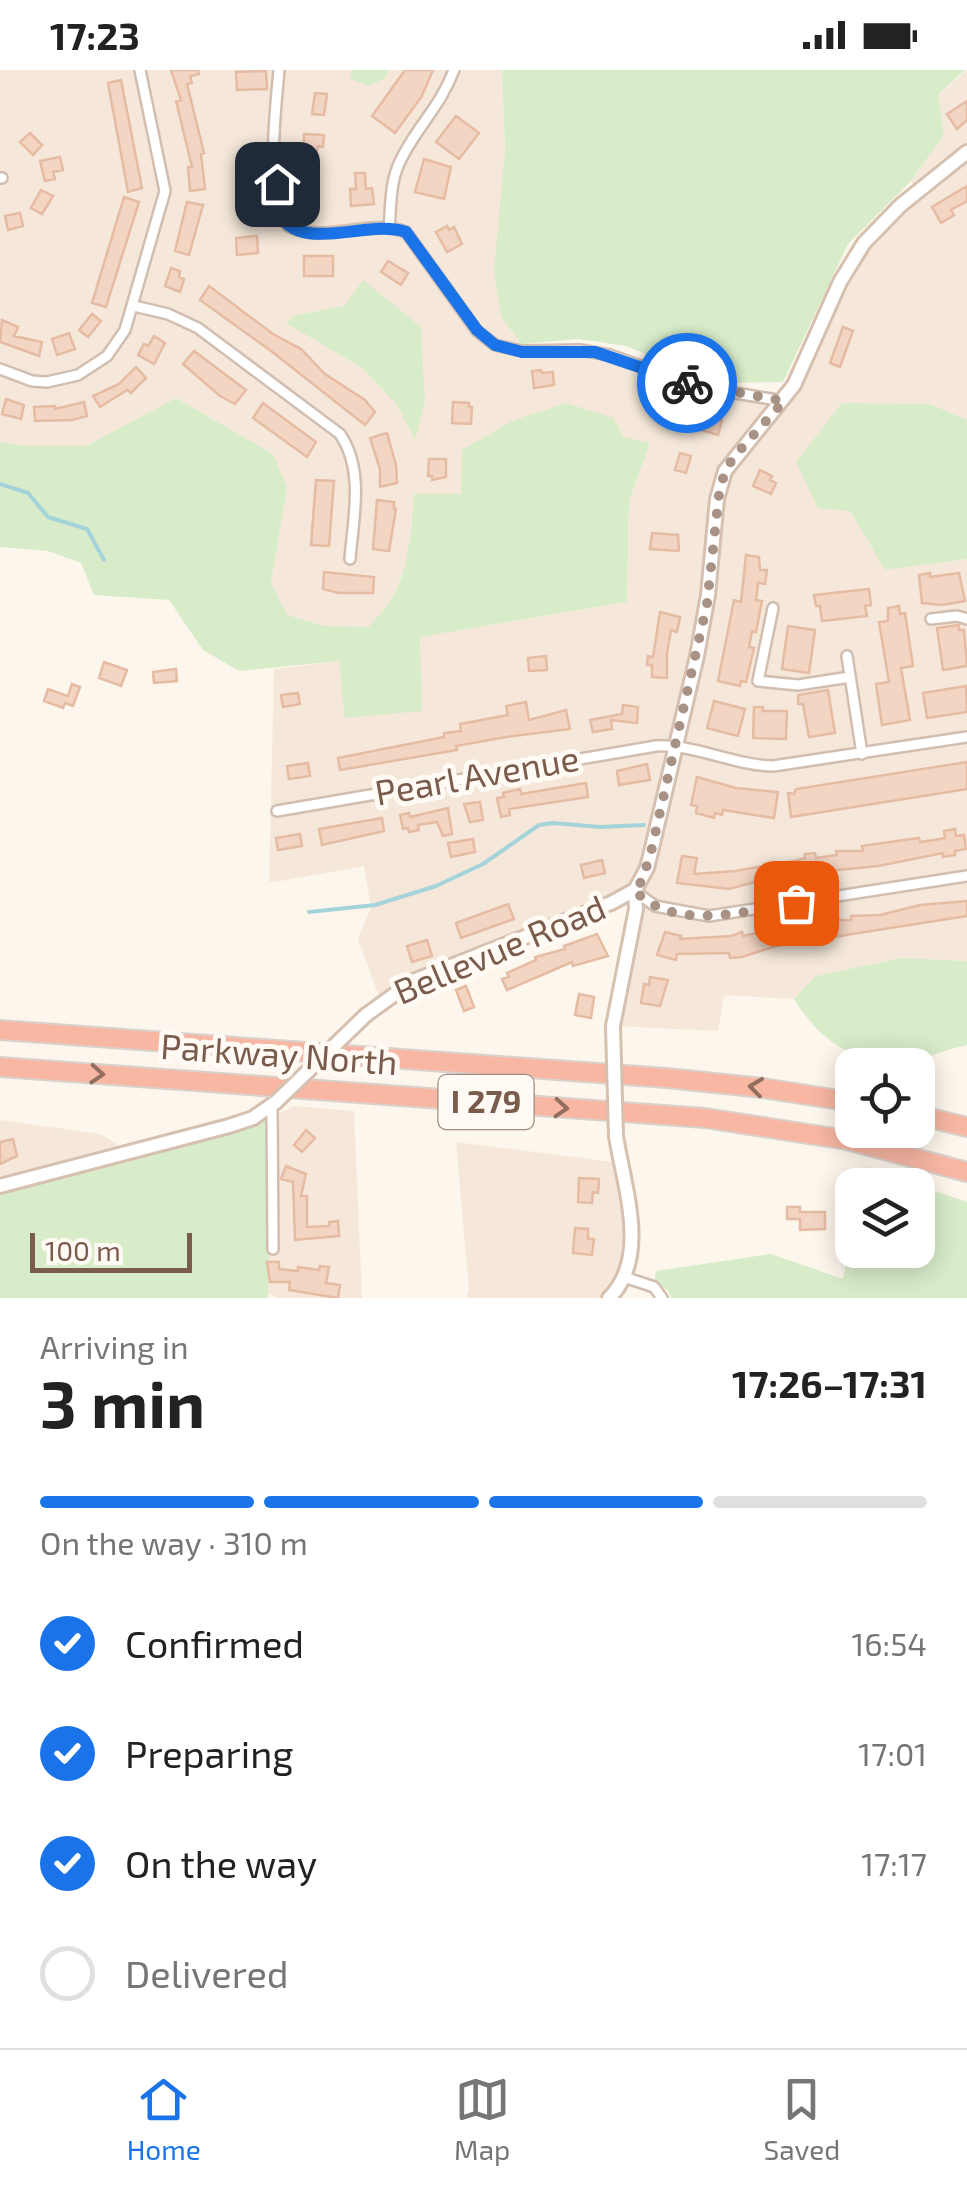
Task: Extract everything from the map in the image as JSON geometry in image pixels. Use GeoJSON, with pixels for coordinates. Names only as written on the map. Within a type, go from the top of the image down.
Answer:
{"type":"FeatureCollection","features":[{"type":"Feature","properties":{"kind":"highway","name":"Parkway North"},"geometry":{"type":"LineString","coordinates":[[0,1030],[667,1078],[835,1099]]}},
{"type":"Feature","properties":{"kind":"highway","name":"Parkway North"},"geometry":{"type":"LineString","coordinates":[[0,1066],[705,1118],[847,1140],[967,1172]]}},
{"type":"Feature","properties":{"kind":"highway"},"geometry":{"type":"LineString","coordinates":[[935,1119],[967,1126]]}},
{"type":"Feature","properties":{"kind":"street"},"geometry":{"type":"LineString","coordinates":[[0,369],[32,381],[62,380],[78,376],[116,347],[134,306],[165,191],[140,70]]}},
{"type":"Feature","properties":{"kind":"street"},"geometry":{"type":"LineString","coordinates":[[279,70],[273,152],[284,222],[295,230],[313,233],[389,228],[406,232],[477,330],[495,345],[522,352],[595,352],[700,387],[784,401]]}},
{"type":"Feature","properties":{"kind":"street"},"geometry":{"type":"LineString","coordinates":[[389,228],[396,170],[412,139],[443,98],[454,70]]}},
{"type":"Feature","properties":{"kind":"street","name":"Bellevue Road"},"geometry":{"type":"LineString","coordinates":[[0,1186],[229,1126],[274,1104],[366,1016],[413,981],[600,908],[634,890],[647,868],[707,604],[720,485],[732,459],[784,401],[804,367],[840,282],[864,243],[901,205],[967,152]]}},
{"type":"Feature","properties":{"kind":"street"},"geometry":{"type":"LineString","coordinates":[[134,306],[168,314],[198,328],[340,434],[356,474],[350,559]]}},
{"type":"Feature","properties":{"kind":"street"},"geometry":{"type":"LineString","coordinates":[[774,608],[758,681],[798,685],[850,677]]}},
{"type":"Feature","properties":{"kind":"street"},"geometry":{"type":"LineString","coordinates":[[931,620],[957,616],[967,620]]}},
{"type":"Feature","properties":{"kind":"street"},"geometry":{"type":"LineString","coordinates":[[846,656],[862,754]]}},
{"type":"Feature","properties":{"kind":"street","name":"Pearl Avenue"},"geometry":{"type":"LineString","coordinates":[[278,810],[656,746],[676,746],[760,766],[800,764],[967,737]]}},
{"type":"Feature","properties":{"kind":"street"},"geometry":{"type":"LineString","coordinates":[[634,890],[655,906],[709,916],[967,876]]}},
{"type":"Feature","properties":{"kind":"street"},"geometry":{"type":"LineString","coordinates":[[609,1298],[627,1278],[632,1247],[616,1136],[614,1026],[636,908],[634,890]]}},
{"type":"Feature","properties":{"kind":"street"},"geometry":{"type":"LineString","coordinates":[[273,1249],[274,1104]]}},
{"type":"Feature","properties":{"kind":"street"},"geometry":{"type":"LineString","coordinates":[[627,1278],[654,1287],[662,1298]]}},
{"type":"Feature","properties":{"kind":"shaded area"},"geometry":{"type":"Polygon","coordinates":[[[0,70],[352,70],[351,79],[386,77],[388,70],[502,70],[505,151],[501,317],[521,344],[511,348],[580,350],[676,380],[783,401],[858,252],[918,192],[911,181],[944,134],[938,95],[967,70],[967,420],[929,404],[850,511],[885,570],[967,559],[967,961],[902,958],[815,976],[794,999],[724,995],[718,1031],[613,1026],[635,891],[438,970],[381,1002],[358,939],[371,907],[364,866],[269,883],[274,669],[339,661],[421,711],[419,637],[627,602],[629,501],[650,443],[461,494],[414,494],[408,558],[390,606],[368,627],[325,626],[287,615],[271,583],[287,488],[272,454],[176,398],[86,446],[0,442],[0,70]],[[344,306],[297,315],[287,323],[362,368],[397,405],[415,438],[344,306]]]}},
{"type":"Feature","properties":{"kind":"shaded area"},"geometry":{"type":"Polygon","coordinates":[[[294,1106],[354,1111],[362,1298],[278,1298],[239,1278],[260,1124],[294,1106]]]}},
{"type":"Feature","properties":{"kind":"shaded area"},"geometry":{"type":"Polygon","coordinates":[[[0,1120],[101,1134],[129,1152],[0,1186],[0,1120]]]}},
{"type":"Feature","properties":{"kind":"shaded area"},"geometry":{"type":"Polygon","coordinates":[[[456,1142],[613,1162],[625,1220],[625,1251],[622,1271],[610,1289],[598,1298],[466,1298],[469,1290],[456,1142]]]}},
{"type":"Feature","properties":{"kind":"green space"},"geometry":{"type":"Polygon","coordinates":[[[352,70],[388,70],[386,77],[370,86],[350,79],[352,70]]]}},
{"type":"Feature","properties":{"kind":"green space"},"geometry":{"type":"Polygon","coordinates":[[[502,70],[965,70],[938,95],[944,134],[911,181],[848,244],[783,382],[719,383],[626,346],[579,339],[521,344],[501,317],[494,271],[505,151],[502,70]]]}},
{"type":"Feature","properties":{"kind":"green space"},"geometry":{"type":"Polygon","coordinates":[[[363,280],[421,327],[425,402],[415,440],[397,405],[362,368],[286,323],[296,315],[344,306],[363,280]]]}},
{"type":"Feature","properties":{"kind":"green space"},"geometry":{"type":"Polygon","coordinates":[[[176,398],[273,454],[287,488],[271,583],[287,615],[325,626],[368,627],[382,612],[405,566],[414,494],[461,494],[462,450],[514,420],[566,403],[613,418],[624,437],[650,443],[629,501],[627,602],[420,637],[422,711],[345,718],[339,661],[239,671],[203,650],[169,600],[94,595],[81,563],[48,551],[0,547],[0,442],[86,446],[176,398]]]}},
{"type":"Feature","properties":{"kind":"green space"},"geometry":{"type":"Polygon","coordinates":[[[842,403],[930,404],[967,420],[967,559],[885,570],[850,511],[818,508],[796,462],[842,403]]]}},
{"type":"Feature","properties":{"kind":"green space"},"geometry":{"type":"Polygon","coordinates":[[[902,958],[967,961],[967,1045],[935,1054],[935,1048],[842,1048],[817,1028],[794,999],[815,976],[902,958]]]}},
{"type":"Feature","properties":{"kind":"green space"},"geometry":{"type":"Polygon","coordinates":[[[272,1106],[268,1298],[0,1298],[0,1186],[229,1126],[272,1106]]]}},
{"type":"Feature","properties":{"kind":"green space"},"geometry":{"type":"Polygon","coordinates":[[[935,1191],[967,1202],[967,1298],[671,1298],[668,1290],[654,1284],[656,1271],[771,1254],[843,1279],[845,1268],[935,1268],[935,1191]]]}},
{"type":"Feature","properties":{"kind":"building"},"geometry":{"type":"Polygon","coordinates":[[[171,70],[198,70],[199,74],[190,76],[192,83],[187,84],[204,153],[201,154],[205,189],[190,191],[188,167],[192,167],[176,101],[181,100],[171,70]]]}},
{"type":"Feature","properties":{"kind":"building"},"geometry":{"type":"Polygon","coordinates":[[[405,70],[433,70],[422,96],[395,133],[372,116],[405,70]]]}},
{"type":"Feature","properties":{"kind":"building"},"geometry":{"type":"Polygon","coordinates":[[[266,71],[267,89],[237,90],[236,72],[266,71]]]}},
{"type":"Feature","properties":{"kind":"building"},"geometry":{"type":"Polygon","coordinates":[[[121,80],[142,188],[128,192],[108,83],[121,80]]]}},
{"type":"Feature","properties":{"kind":"building"},"geometry":{"type":"Polygon","coordinates":[[[315,93],[327,94],[324,115],[312,114],[315,93]]]}},
{"type":"Feature","properties":{"kind":"building"},"geometry":{"type":"Polygon","coordinates":[[[967,101],[967,120],[957,129],[947,114],[967,101]]]}},
{"type":"Feature","properties":{"kind":"building"},"geometry":{"type":"Polygon","coordinates":[[[456,116],[479,133],[459,159],[436,142],[456,116]]]}},
{"type":"Feature","properties":{"kind":"building"},"geometry":{"type":"Polygon","coordinates":[[[30,133],[42,145],[33,155],[20,142],[30,133]]]}},
{"type":"Feature","properties":{"kind":"building"},"geometry":{"type":"Polygon","coordinates":[[[304,134],[324,135],[323,147],[318,146],[316,155],[316,195],[302,196],[304,134]]]}},
{"type":"Feature","properties":{"kind":"building"},"geometry":{"type":"Polygon","coordinates":[[[60,157],[63,170],[53,172],[55,179],[45,181],[40,161],[60,157]]]}},
{"type":"Feature","properties":{"kind":"building"},"geometry":{"type":"Polygon","coordinates":[[[424,159],[451,167],[444,199],[415,192],[424,159]]]}},
{"type":"Feature","properties":{"kind":"building"},"geometry":{"type":"Polygon","coordinates":[[[355,173],[365,173],[366,189],[372,188],[374,204],[351,206],[350,189],[356,189],[355,173]]]}},
{"type":"Feature","properties":{"kind":"building"},"geometry":{"type":"Polygon","coordinates":[[[967,186],[967,201],[951,210],[954,215],[941,223],[932,207],[967,186]]]}},
{"type":"Feature","properties":{"kind":"building"},"geometry":{"type":"Polygon","coordinates":[[[41,190],[53,196],[42,214],[31,208],[41,190]]]}},
{"type":"Feature","properties":{"kind":"building"},"geometry":{"type":"Polygon","coordinates":[[[124,197],[139,202],[106,307],[92,303],[124,197]]]}},
{"type":"Feature","properties":{"kind":"building"},"geometry":{"type":"Polygon","coordinates":[[[187,202],[203,205],[189,255],[175,251],[187,202]]]}},
{"type":"Feature","properties":{"kind":"building"},"geometry":{"type":"Polygon","coordinates":[[[20,213],[23,226],[8,230],[5,216],[20,213]]]}},
{"type":"Feature","properties":{"kind":"building"},"geometry":{"type":"Polygon","coordinates":[[[447,226],[449,230],[454,227],[462,244],[447,252],[436,232],[447,226]]]}},
{"type":"Feature","properties":{"kind":"building"},"geometry":{"type":"Polygon","coordinates":[[[257,236],[258,253],[237,255],[236,238],[257,236]]]}},
{"type":"Feature","properties":{"kind":"building"},"geometry":{"type":"Polygon","coordinates":[[[304,256],[333,256],[333,276],[304,276],[304,256]]]}},
{"type":"Feature","properties":{"kind":"building"},"geometry":{"type":"Polygon","coordinates":[[[388,261],[408,273],[401,285],[381,272],[388,261]]]}},
{"type":"Feature","properties":{"kind":"building"},"geometry":{"type":"Polygon","coordinates":[[[171,268],[180,271],[179,277],[184,279],[180,292],[165,286],[171,268]]]}},
{"type":"Feature","properties":{"kind":"building"},"geometry":{"type":"Polygon","coordinates":[[[209,286],[273,334],[301,349],[325,374],[365,400],[375,412],[365,425],[200,300],[209,286]]]}},
{"type":"Feature","properties":{"kind":"building"},"geometry":{"type":"Polygon","coordinates":[[[92,314],[101,321],[88,337],[79,330],[92,314]]]}},
{"type":"Feature","properties":{"kind":"building"},"geometry":{"type":"Polygon","coordinates":[[[2,320],[18,327],[14,336],[42,342],[39,356],[0,342],[2,320]]]}},
{"type":"Feature","properties":{"kind":"building"},"geometry":{"type":"Polygon","coordinates":[[[843,327],[853,331],[840,367],[830,363],[843,327]]]}},
{"type":"Feature","properties":{"kind":"building"},"geometry":{"type":"Polygon","coordinates":[[[69,333],[75,349],[57,355],[52,339],[69,333]]]}},
{"type":"Feature","properties":{"kind":"building"},"geometry":{"type":"Polygon","coordinates":[[[154,336],[165,343],[154,364],[138,355],[154,336]]]}},
{"type":"Feature","properties":{"kind":"building"},"geometry":{"type":"Polygon","coordinates":[[[194,351],[246,390],[235,404],[183,364],[194,351]]]}},
{"type":"Feature","properties":{"kind":"building"},"geometry":{"type":"Polygon","coordinates":[[[136,367],[146,378],[131,393],[127,390],[100,407],[93,396],[119,384],[136,367]]]}},
{"type":"Feature","properties":{"kind":"building"},"geometry":{"type":"Polygon","coordinates":[[[532,371],[553,372],[554,385],[534,388],[532,371]]]}},
{"type":"Feature","properties":{"kind":"building"},"geometry":{"type":"Polygon","coordinates":[[[6,399],[24,405],[21,419],[2,414],[6,399]]]}},
{"type":"Feature","properties":{"kind":"building"},"geometry":{"type":"Polygon","coordinates":[[[84,402],[87,416],[35,421],[34,407],[55,409],[84,402]]]}},
{"type":"Feature","properties":{"kind":"building"},"geometry":{"type":"Polygon","coordinates":[[[453,402],[469,403],[471,424],[452,423],[453,402]]]}},
{"type":"Feature","properties":{"kind":"building"},"geometry":{"type":"Polygon","coordinates":[[[263,403],[316,442],[307,457],[253,418],[263,403]]]}},
{"type":"Feature","properties":{"kind":"building"},"geometry":{"type":"Polygon","coordinates":[[[686,405],[717,415],[722,420],[718,435],[680,424],[686,405]]]}},
{"type":"Feature","properties":{"kind":"building"},"geometry":{"type":"Polygon","coordinates":[[[387,433],[397,483],[380,487],[380,469],[370,438],[387,433]]]}},
{"type":"Feature","properties":{"kind":"building"},"geometry":{"type":"Polygon","coordinates":[[[680,453],[691,456],[686,473],[675,470],[680,453]]]}},
{"type":"Feature","properties":{"kind":"building"},"geometry":{"type":"Polygon","coordinates":[[[429,459],[446,459],[446,477],[432,480],[428,476],[429,459]]]}},
{"type":"Feature","properties":{"kind":"building"},"geometry":{"type":"Polygon","coordinates":[[[760,470],[776,483],[771,494],[753,486],[760,470]]]}},
{"type":"Feature","properties":{"kind":"building"},"geometry":{"type":"Polygon","coordinates":[[[316,480],[334,481],[329,546],[311,545],[316,480]]]}},
{"type":"Feature","properties":{"kind":"building"},"geometry":{"type":"Polygon","coordinates":[[[377,500],[394,502],[396,509],[389,551],[373,549],[377,500]]]}},
{"type":"Feature","properties":{"kind":"building"},"geometry":{"type":"Polygon","coordinates":[[[652,533],[678,535],[679,551],[650,549],[652,533]]]}},
{"type":"Feature","properties":{"kind":"building"},"geometry":{"type":"Polygon","coordinates":[[[746,555],[759,557],[760,570],[767,570],[765,584],[758,583],[756,600],[762,601],[749,647],[754,648],[746,682],[741,681],[740,686],[718,681],[734,600],[741,602],[746,555]]]}},
{"type":"Feature","properties":{"kind":"building"},"geometry":{"type":"Polygon","coordinates":[[[324,572],[374,577],[373,593],[323,589],[324,572]]]}},
{"type":"Feature","properties":{"kind":"building"},"geometry":{"type":"Polygon","coordinates":[[[930,573],[930,577],[959,573],[965,601],[922,603],[919,575],[930,573]]]}},
{"type":"Feature","properties":{"kind":"building"},"geometry":{"type":"Polygon","coordinates":[[[869,589],[871,605],[865,606],[867,616],[822,621],[814,595],[869,589]]]}},
{"type":"Feature","properties":{"kind":"building"},"geometry":{"type":"Polygon","coordinates":[[[899,606],[900,614],[905,613],[913,666],[901,668],[910,720],[882,725],[876,684],[889,682],[879,622],[888,621],[888,608],[899,606]]]}},
{"type":"Feature","properties":{"kind":"building"},"geometry":{"type":"Polygon","coordinates":[[[660,612],[680,617],[677,632],[671,630],[667,678],[652,677],[652,665],[647,665],[648,656],[653,657],[660,612]]]}},
{"type":"Feature","properties":{"kind":"building"},"geometry":{"type":"Polygon","coordinates":[[[959,625],[959,630],[964,630],[967,666],[943,670],[937,628],[959,625]]]}},
{"type":"Feature","properties":{"kind":"building"},"geometry":{"type":"Polygon","coordinates":[[[788,626],[815,630],[809,673],[782,669],[788,626]]]}},
{"type":"Feature","properties":{"kind":"building"},"geometry":{"type":"Polygon","coordinates":[[[546,656],[547,670],[529,671],[528,658],[546,656]]]}},
{"type":"Feature","properties":{"kind":"building"},"geometry":{"type":"Polygon","coordinates":[[[104,662],[127,670],[121,686],[99,678],[104,662]]]}},
{"type":"Feature","properties":{"kind":"building"},"geometry":{"type":"Polygon","coordinates":[[[176,669],[177,681],[154,683],[153,672],[176,669]]]}},
{"type":"Feature","properties":{"kind":"building"},"geometry":{"type":"Polygon","coordinates":[[[72,684],[80,687],[73,706],[65,703],[63,708],[44,701],[48,689],[68,696],[72,684]]]}},
{"type":"Feature","properties":{"kind":"building"},"geometry":{"type":"Polygon","coordinates":[[[966,686],[967,712],[927,718],[923,693],[966,686]]]}},
{"type":"Feature","properties":{"kind":"building"},"geometry":{"type":"Polygon","coordinates":[[[828,690],[835,733],[809,737],[798,695],[828,690]]]}},
{"type":"Feature","properties":{"kind":"building"},"geometry":{"type":"Polygon","coordinates":[[[298,693],[300,704],[283,707],[281,695],[298,693]]]}},
{"type":"Feature","properties":{"kind":"building"},"geometry":{"type":"Polygon","coordinates":[[[714,701],[745,709],[738,736],[707,728],[714,701]]]}},
{"type":"Feature","properties":{"kind":"building"},"geometry":{"type":"Polygon","coordinates":[[[526,702],[529,720],[566,710],[570,729],[506,737],[456,746],[457,750],[340,770],[338,758],[444,737],[444,733],[461,731],[460,724],[508,715],[506,706],[526,702]]]}},
{"type":"Feature","properties":{"kind":"building"},"geometry":{"type":"Polygon","coordinates":[[[623,705],[638,707],[637,723],[611,720],[612,729],[593,732],[590,720],[622,714],[623,705]]]}},
{"type":"Feature","properties":{"kind":"building"},"geometry":{"type":"Polygon","coordinates":[[[754,707],[787,711],[786,739],[753,738],[754,707]]]}},
{"type":"Feature","properties":{"kind":"building"},"geometry":{"type":"Polygon","coordinates":[[[967,762],[967,789],[791,817],[788,793],[794,794],[796,789],[967,762]]]}},
{"type":"Feature","properties":{"kind":"building"},"geometry":{"type":"Polygon","coordinates":[[[308,763],[310,776],[289,779],[287,766],[308,763]]]}},
{"type":"Feature","properties":{"kind":"building"},"geometry":{"type":"Polygon","coordinates":[[[647,764],[650,780],[619,785],[617,771],[647,764]]]}},
{"type":"Feature","properties":{"kind":"building"},"geometry":{"type":"Polygon","coordinates":[[[697,777],[736,788],[778,792],[774,818],[723,810],[722,815],[715,813],[714,818],[696,813],[697,806],[691,805],[697,777]]]}},
{"type":"Feature","properties":{"kind":"building"},"geometry":{"type":"Polygon","coordinates":[[[586,783],[588,797],[509,809],[510,815],[501,817],[497,798],[504,797],[503,793],[520,789],[521,794],[586,783]]]}},
{"type":"Feature","properties":{"kind":"building"},"geometry":{"type":"Polygon","coordinates":[[[480,802],[483,820],[470,822],[464,804],[480,802]]]}},
{"type":"Feature","properties":{"kind":"building"},"geometry":{"type":"Polygon","coordinates":[[[448,808],[452,834],[443,836],[437,822],[418,825],[419,830],[403,829],[400,815],[409,813],[410,817],[448,808]]]}},
{"type":"Feature","properties":{"kind":"building"},"geometry":{"type":"Polygon","coordinates":[[[382,818],[384,831],[322,845],[319,829],[382,818]]]}},
{"type":"Feature","properties":{"kind":"building"},"geometry":{"type":"Polygon","coordinates":[[[955,829],[956,836],[964,835],[966,849],[955,851],[955,855],[943,857],[943,853],[878,866],[809,873],[729,889],[677,883],[682,856],[697,858],[694,874],[735,871],[794,861],[805,858],[805,854],[815,853],[816,858],[837,855],[836,851],[863,851],[862,846],[940,839],[945,838],[944,831],[955,829]]]}},
{"type":"Feature","properties":{"kind":"building"},"geometry":{"type":"Polygon","coordinates":[[[300,834],[302,846],[278,850],[276,838],[300,834]]]}},
{"type":"Feature","properties":{"kind":"building"},"geometry":{"type":"Polygon","coordinates":[[[473,839],[475,852],[451,857],[448,843],[473,839]]]}},
{"type":"Feature","properties":{"kind":"building"},"geometry":{"type":"Polygon","coordinates":[[[602,860],[605,873],[584,878],[581,865],[602,860]]]}},
{"type":"Feature","properties":{"kind":"building"},"geometry":{"type":"Polygon","coordinates":[[[967,901],[967,916],[776,946],[742,957],[730,958],[729,953],[677,954],[676,960],[657,955],[665,932],[681,936],[680,939],[742,932],[743,936],[761,932],[762,935],[818,920],[851,920],[851,916],[967,901]]]}},
{"type":"Feature","properties":{"kind":"building"},"geometry":{"type":"Polygon","coordinates":[[[508,904],[514,919],[461,938],[456,923],[508,904]]]}},
{"type":"Feature","properties":{"kind":"building"},"geometry":{"type":"Polygon","coordinates":[[[597,934],[608,956],[573,966],[572,962],[507,990],[502,979],[509,977],[507,973],[536,960],[535,957],[597,934]]]}},
{"type":"Feature","properties":{"kind":"building"},"geometry":{"type":"Polygon","coordinates":[[[427,940],[432,956],[412,962],[407,946],[427,940]]]}},
{"type":"Feature","properties":{"kind":"building"},"geometry":{"type":"Polygon","coordinates":[[[650,977],[668,980],[660,1006],[641,1003],[644,984],[649,985],[650,977]]]}},
{"type":"Feature","properties":{"kind":"building"},"geometry":{"type":"Polygon","coordinates":[[[466,986],[474,1007],[464,1011],[456,990],[466,986]]]}},
{"type":"Feature","properties":{"kind":"building"},"geometry":{"type":"Polygon","coordinates":[[[579,994],[594,997],[591,1018],[575,1015],[579,994]]]}},
{"type":"Feature","properties":{"kind":"building"},"geometry":{"type":"Polygon","coordinates":[[[306,1130],[315,1138],[302,1152],[294,1145],[306,1130]]]}},
{"type":"Feature","properties":{"kind":"building"},"geometry":{"type":"Polygon","coordinates":[[[13,1139],[17,1156],[0,1164],[0,1142],[13,1139]]]}},
{"type":"Feature","properties":{"kind":"building"},"geometry":{"type":"Polygon","coordinates":[[[286,1166],[306,1174],[301,1196],[307,1196],[307,1227],[329,1226],[329,1222],[338,1221],[339,1236],[295,1240],[293,1182],[281,1179],[286,1166]]]}},
{"type":"Feature","properties":{"kind":"building"},"geometry":{"type":"Polygon","coordinates":[[[579,1178],[599,1179],[592,1203],[578,1202],[579,1178]]]}},
{"type":"Feature","properties":{"kind":"building"},"geometry":{"type":"Polygon","coordinates":[[[787,1207],[800,1207],[800,1212],[825,1212],[825,1229],[800,1230],[800,1219],[787,1219],[787,1207]]]}},
{"type":"Feature","properties":{"kind":"building"},"geometry":{"type":"Polygon","coordinates":[[[575,1228],[588,1229],[588,1239],[594,1239],[592,1255],[573,1253],[575,1228]]]}},
{"type":"Feature","properties":{"kind":"building"},"geometry":{"type":"Polygon","coordinates":[[[267,1262],[279,1262],[279,1269],[298,1271],[298,1267],[329,1267],[326,1283],[340,1285],[338,1298],[289,1290],[290,1282],[270,1282],[267,1262]]]}},
{"type":"Feature","properties":{"kind":"waterway"},"geometry":{"type":"LineString","coordinates":[[0,484],[28,493],[48,517],[87,529],[104,560]]}},
{"type":"Feature","properties":{"kind":"waterway"},"geometry":{"type":"LineString","coordinates":[[309,912],[375,905],[436,886],[483,864],[539,825],[644,825]]}},
{"type":"Feature","properties":{"kind":"way so far"},"geometry":{"type":"LineString","coordinates":[[687,383],[784,401],[732,459],[720,485],[697,656],[647,868],[634,890],[648,904],[698,916],[796,903]]}},
{"type":"Feature","properties":{"kind":"route"},"geometry":{"type":"LineString","coordinates":[[277,184],[282,218],[295,230],[313,233],[389,228],[406,232],[477,330],[495,345],[522,352],[595,352],[687,383]]}}]}
